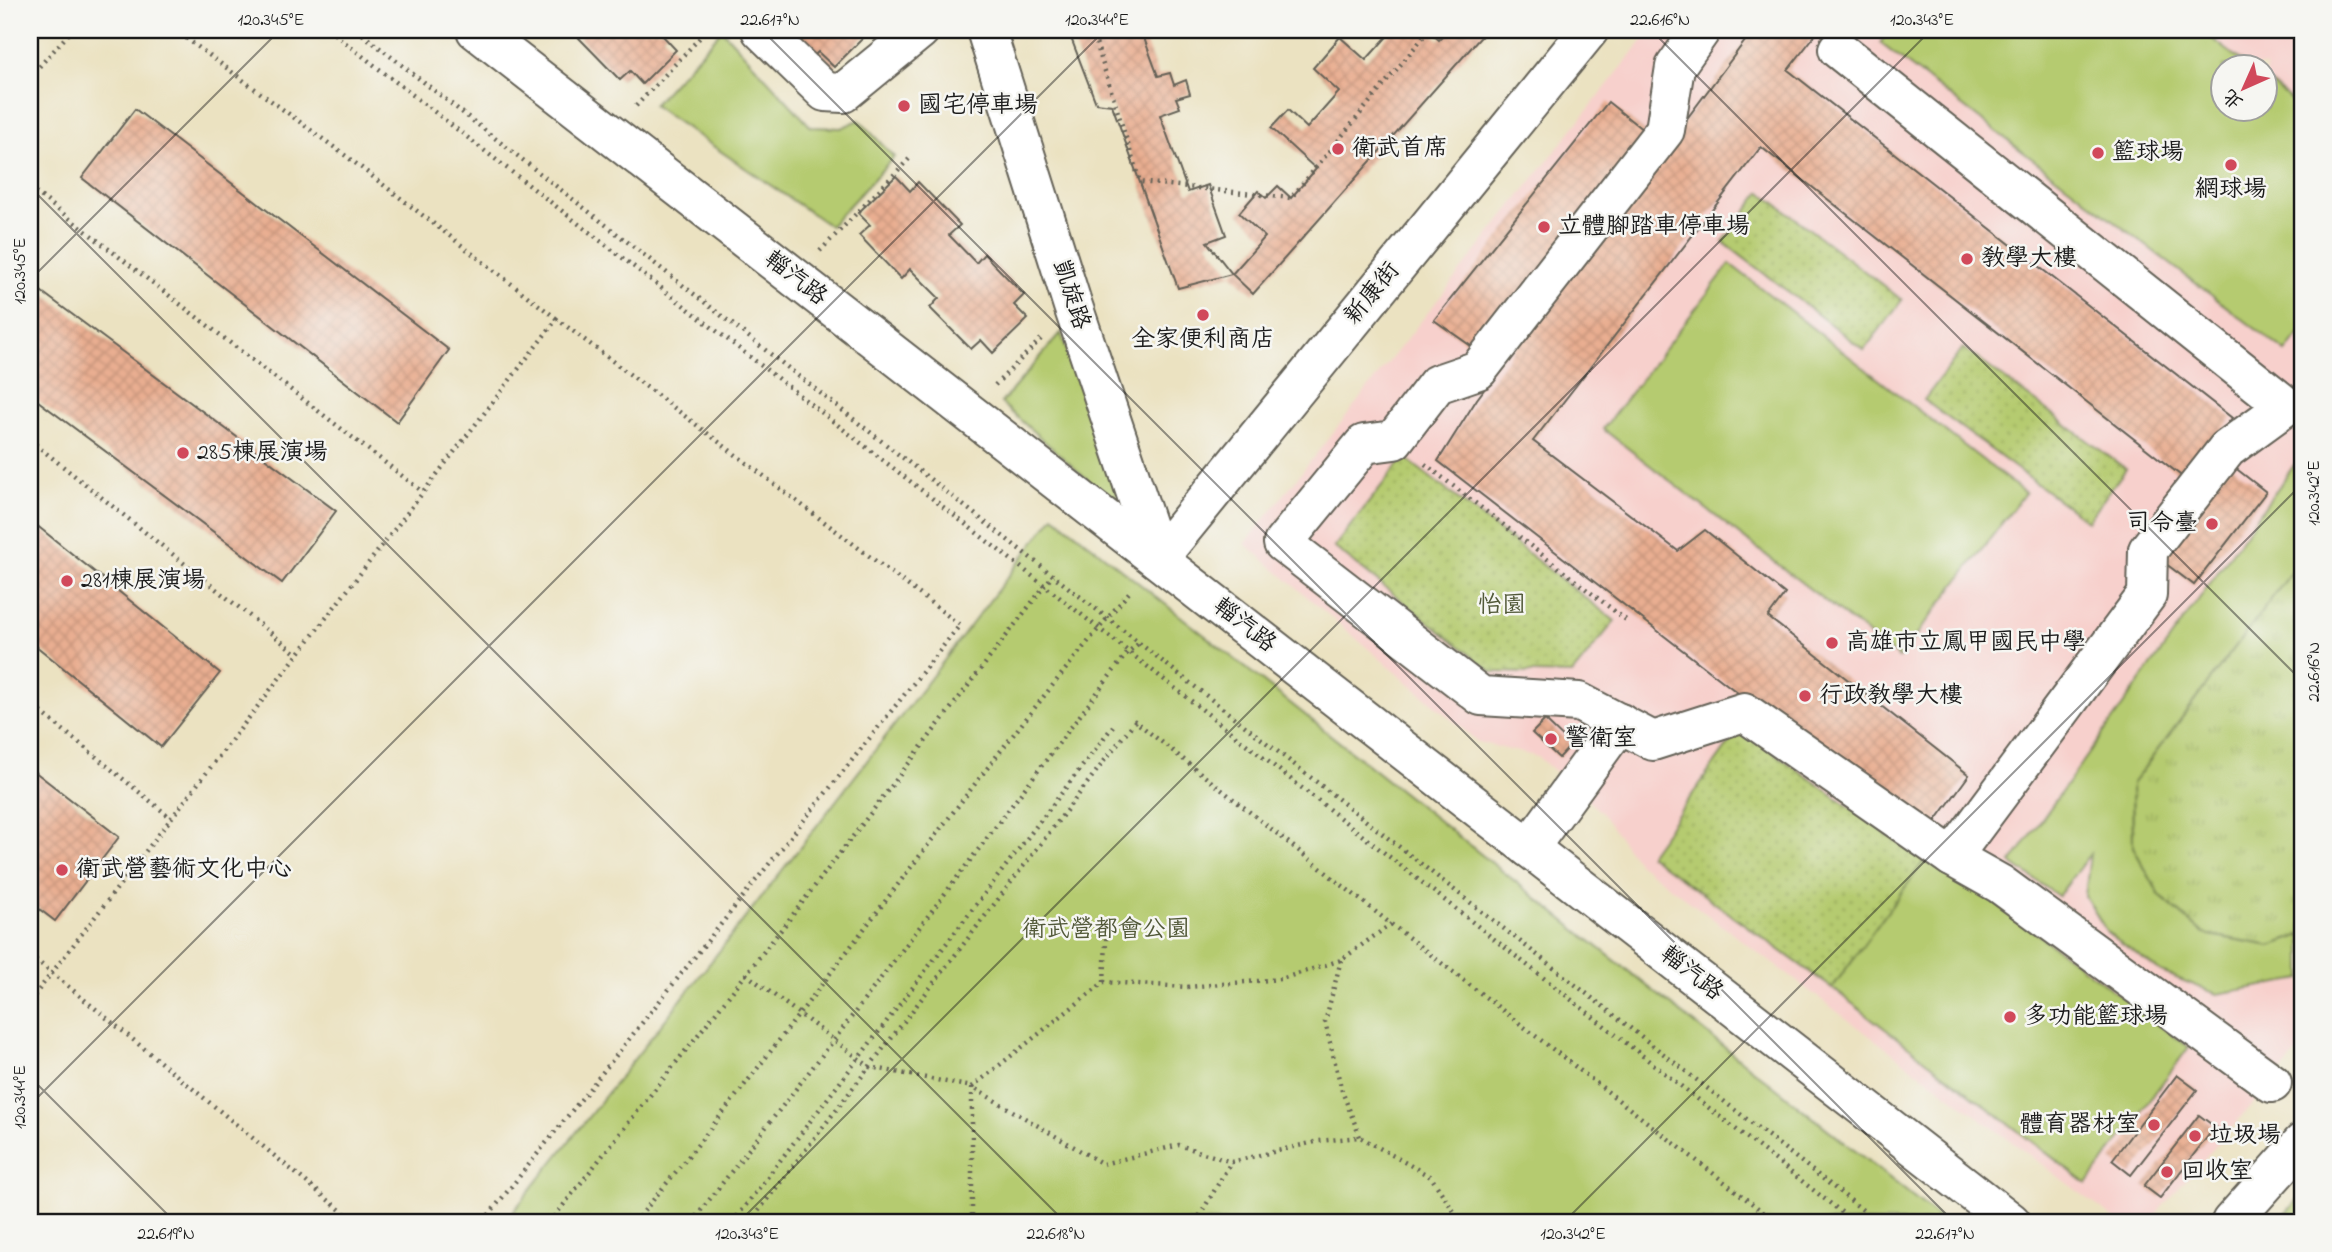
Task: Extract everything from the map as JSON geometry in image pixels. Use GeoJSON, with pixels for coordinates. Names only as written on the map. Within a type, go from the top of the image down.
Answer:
{"type":"FeatureCollection","features":[{"type":"Feature","properties":{"kind":"street","name":"輜汽路"},"geometry":{"type":"LineString","coordinates":[[475,30],[2011,1222]]}},
{"type":"Feature","properties":{"kind":"street"},"geometry":{"type":"LineString","coordinates":[[761,30],[825,92],[843,93],[920,30]]}},
{"type":"Feature","properties":{"kind":"street","name":"凱旋路"},"geometry":{"type":"LineString","coordinates":[[986,30],[1073,306],[1158,559]]}},
{"type":"Feature","properties":{"kind":"street","name":"新康街"},"geometry":{"type":"LineString","coordinates":[[1158,559],[1589,30]]}},
{"type":"Feature","properties":{"kind":"street"},"geometry":{"type":"LineString","coordinates":[[1701,30],[1675,67],[1665,130],[1478,370],[1437,384],[1394,440],[1364,444],[1283,543],[1481,696],[1579,702],[1653,741],[1744,712],[1952,857],[2000,884],[2272,1083]]}},
{"type":"Feature","properties":{"kind":"street"},"geometry":{"type":"LineString","coordinates":[[1838,49],[2286,406],[2227,449],[2148,551],[2147,595],[1952,857]]}},
{"type":"Feature","properties":{"kind":"street"},"geometry":{"type":"LineString","coordinates":[[1529,848],[1620,723]]}},
{"type":"Feature","properties":{"kind":"street"},"geometry":{"type":"LineString","coordinates":[[2231,1222],[2302,1143]]}},
{"type":"Feature","properties":{"kind":"path"},"geometry":{"type":"LineString","coordinates":[[30,77],[72,30]]}},
{"type":"Feature","properties":{"kind":"path"},"geometry":{"type":"LineString","coordinates":[[174,30],[346,156],[960,625],[483,1222]]}},
{"type":"Feature","properties":{"kind":"path"},"geometry":{"type":"LineString","coordinates":[[329,30],[1045,586],[1854,1222]]}},
{"type":"Feature","properties":{"kind":"path"},"geometry":{"type":"LineString","coordinates":[[357,30],[1878,1222]]}},
{"type":"Feature","properties":{"kind":"path"},"geometry":{"type":"LineString","coordinates":[[610,134],[707,30]]}},
{"type":"Feature","properties":{"kind":"path"},"geometry":{"type":"LineString","coordinates":[[1092,30],[1140,182],[1291,198],[1429,30]]}},
{"type":"Feature","properties":{"kind":"path"},"geometry":{"type":"LineString","coordinates":[[794,278],[909,159]]}},
{"type":"Feature","properties":{"kind":"path"},"geometry":{"type":"LineString","coordinates":[[30,188],[423,492]]}},
{"type":"Feature","properties":{"kind":"path"},"geometry":{"type":"LineString","coordinates":[[968,412],[1073,306]]}},
{"type":"Feature","properties":{"kind":"path"},"geometry":{"type":"LineString","coordinates":[[30,1001],[557,319]]}},
{"type":"Feature","properties":{"kind":"path"},"geometry":{"type":"LineString","coordinates":[[30,440],[298,654]]}},
{"type":"Feature","properties":{"kind":"path"},"geometry":{"type":"LineString","coordinates":[[1394,440],[1626,620]]}},
{"type":"Feature","properties":{"kind":"path"},"geometry":{"type":"LineString","coordinates":[[635,1222],[714,1126],[1009,741],[1158,559]]}},
{"type":"Feature","properties":{"kind":"path"},"geometry":{"type":"LineString","coordinates":[[550,1222],[746,974],[1053,575]]}},
{"type":"Feature","properties":{"kind":"path"},"geometry":{"type":"LineString","coordinates":[[692,1222],[834,1040],[1128,652],[1138,644]]}},
{"type":"Feature","properties":{"kind":"path"},"geometry":{"type":"LineString","coordinates":[[30,703],[171,818]]}},
{"type":"Feature","properties":{"kind":"path"},"geometry":{"type":"LineString","coordinates":[[750,1222],[1135,721],[1391,924],[1776,1222]]}},
{"type":"Feature","properties":{"kind":"path"},"geometry":{"type":"LineString","coordinates":[[733,1222],[1113,726]]}},
{"type":"Feature","properties":{"kind":"path"},"geometry":{"type":"LineString","coordinates":[[1104,982],[1107,922]]}},
{"type":"Feature","properties":{"kind":"path"},"geometry":{"type":"LineString","coordinates":[[972,1087],[1104,982],[1187,986],[1282,979],[1341,960],[1391,924]]}},
{"type":"Feature","properties":{"kind":"path"},"geometry":{"type":"LineString","coordinates":[[30,955],[355,1222]]}},
{"type":"Feature","properties":{"kind":"path"},"geometry":{"type":"LineString","coordinates":[[1341,960],[1325,1022],[1342,1091],[1360,1137]]}},
{"type":"Feature","properties":{"kind":"path"},"geometry":{"type":"LineString","coordinates":[[746,974],[870,1067],[972,1087],[1103,1164],[1179,1145],[1231,1162],[1319,1141],[1360,1137],[1431,1177],[1461,1222]]}},
{"type":"Feature","properties":{"kind":"path"},"geometry":{"type":"LineString","coordinates":[[972,1087],[972,1222]]}},
{"type":"Feature","properties":{"kind":"path"},"geometry":{"type":"LineString","coordinates":[[1196,1222],[1231,1162]]}},
{"type":"Feature","properties":{"kind":"path"},"geometry":{"type":"LineString","coordinates":[[2298,1222],[2302,1217]]}},
{"type":"Feature","properties":{"kind":"shaded area","name":"高雄市立鳳甲國民中學"},"geometry":{"type":"Polygon","coordinates":[[[1651,30],[2302,30],[2302,1048],[2149,1222],[2119,1222],[1638,863],[1601,812],[1538,757],[1478,742],[1245,544],[1651,30]]]}},
{"type":"Feature","properties":{"kind":"green space"},"geometry":{"type":"Polygon","coordinates":[[[722,30],[811,127],[841,128],[859,120],[894,157],[830,226],[653,105],[722,30]]]}},
{"type":"Feature","properties":{"kind":"green space"},"geometry":{"type":"Polygon","coordinates":[[[1890,30],[2201,30],[2230,52],[2210,52],[2210,122],[2280,122],[2280,91],[2302,108],[2302,331],[2286,352],[1880,43],[1890,30]]]}},
{"type":"Feature","properties":{"kind":"green space"},"geometry":{"type":"Polygon","coordinates":[[[1761,192],[1902,300],[1864,350],[1723,242],[1761,192]]]}},
{"type":"Feature","properties":{"kind":"green space"},"geometry":{"type":"Polygon","coordinates":[[[1730,264],[2025,493],[1899,658],[1603,429],[1730,264]]]}},
{"type":"Feature","properties":{"kind":"green space"},"geometry":{"type":"Polygon","coordinates":[[[1061,333],[1123,511],[1001,403],[1061,333]]]}},
{"type":"Feature","properties":{"kind":"green space"},"geometry":{"type":"Polygon","coordinates":[[[1963,348],[2126,469],[2087,521],[1924,400],[1963,348]]]}},
{"type":"Feature","properties":{"kind":"green space"},"geometry":{"type":"Polygon","coordinates":[[[2302,454],[2302,558],[2132,784],[2133,847],[2160,896],[2204,934],[2271,946],[2302,935],[2302,979],[2217,994],[2161,972],[2107,932],[2085,896],[2090,854],[2058,896],[2011,863],[2302,454]]]}},
{"type":"Feature","properties":{"kind":"green space","name":"怡園"},"geometry":{"type":"Polygon","coordinates":[[[1404,457],[1615,621],[1572,674],[1492,672],[1334,547],[1404,457]]]}},
{"type":"Feature","properties":{"kind":"green space","name":"衛武營都會公園"},"geometry":{"type":"Polygon","coordinates":[[[1054,516],[1945,1222],[505,1222],[782,871],[1054,516]]]}},
{"type":"Feature","properties":{"kind":"green space"},"geometry":{"type":"Polygon","coordinates":[[[2302,558],[2302,935],[2271,946],[2204,934],[2160,896],[2133,847],[2132,784],[2302,558]]]}},
{"type":"Feature","properties":{"kind":"green space"},"geometry":{"type":"Polygon","coordinates":[[[1740,728],[1924,861],[1832,988],[1649,855],[1740,728]]]}},
{"type":"Feature","properties":{"kind":"green space","name":"多功能籃球場"},"geometry":{"type":"Polygon","coordinates":[[[1924,861],[1941,862],[2189,1047],[2087,1184],[1832,988],[1924,861]]]}},
{"type":"Feature","properties":{"kind":"green space"},"geometry":{"type":"Polygon","coordinates":[[[2302,1195],[2302,1222],[2278,1222],[2302,1195]]]}},
{"type":"Feature","properties":{"kind":"building"},"geometry":{"type":"Polygon","coordinates":[[[588,30],[669,30],[663,36],[676,50],[642,84],[630,71],[620,80],[579,38],[588,30]]]}},
{"type":"Feature","properties":{"kind":"building"},"geometry":{"type":"Polygon","coordinates":[[[783,30],[863,30],[867,34],[834,67],[818,52],[812,58],[783,30]]]}},
{"type":"Feature","properties":{"kind":"building"},"geometry":{"type":"Polygon","coordinates":[[[1068,30],[1141,30],[1158,76],[1170,73],[1174,85],[1186,80],[1190,94],[1176,98],[1180,108],[1160,115],[1188,192],[1208,185],[1226,235],[1207,242],[1232,274],[1178,288],[1112,105],[1096,103],[1068,30]]]}},
{"type":"Feature","properties":{"kind":"building","name":"衛武首席"},"geometry":{"type":"Polygon","coordinates":[[[1393,30],[1428,30],[1439,40],[1448,30],[1487,30],[1253,294],[1232,274],[1265,237],[1239,213],[1258,191],[1266,198],[1278,186],[1291,198],[1316,169],[1271,128],[1288,110],[1307,128],[1339,92],[1313,68],[1340,37],[1366,60],[1393,30]]]}},
{"type":"Feature","properties":{"kind":"building"},"geometry":{"type":"Polygon","coordinates":[[[1738,30],[1819,30],[1788,70],[2232,418],[2184,478],[1761,147],[1533,441],[1678,551],[1705,530],[1785,594],[1768,617],[1969,775],[1924,837],[1438,461],[1477,399],[1748,37],[1738,30]]]}},
{"type":"Feature","properties":{"kind":"building","name":"立體腳踏車停車場"},"geometry":{"type":"Polygon","coordinates":[[[1608,102],[1648,134],[1484,355],[1434,320],[1608,102]]]}},
{"type":"Feature","properties":{"kind":"building"},"geometry":{"type":"Polygon","coordinates":[[[135,109],[449,350],[397,422],[82,178],[135,109]]]}},
{"type":"Feature","properties":{"kind":"building"},"geometry":{"type":"Polygon","coordinates":[[[896,176],[910,191],[918,182],[960,225],[949,235],[976,263],[984,254],[1024,295],[1014,305],[1028,319],[993,353],[981,340],[971,349],[930,308],[939,298],[910,269],[901,279],[859,235],[870,225],[858,213],[896,176]]]}},
{"type":"Feature","properties":{"kind":"building","name":"285棟展演場"},"geometry":{"type":"Polygon","coordinates":[[[30,283],[336,511],[282,583],[30,395],[30,283]]]}},
{"type":"Feature","properties":{"kind":"building","name":"司令臺"},"geometry":{"type":"Polygon","coordinates":[[[2229,463],[2266,492],[2194,585],[2157,557],[2229,463]]]}},
{"type":"Feature","properties":{"kind":"building","name":"281棟展演場"},"geometry":{"type":"Polygon","coordinates":[[[30,520],[220,673],[161,747],[30,641],[30,520]]]}},
{"type":"Feature","properties":{"kind":"building","name":"警衛室"},"geometry":{"type":"Polygon","coordinates":[[[1545,720],[1571,745],[1559,758],[1532,733],[1545,720]]]}},
{"type":"Feature","properties":{"kind":"building","name":"衛武營藝術文化中心"},"geometry":{"type":"Polygon","coordinates":[[[30,768],[119,837],[55,921],[30,902],[30,768]]]}},
{"type":"Feature","properties":{"kind":"building","name":"體育器材室"},"geometry":{"type":"Polygon","coordinates":[[[2177,1075],[2197,1090],[2131,1175],[2112,1160],[2177,1075]]]}},
{"type":"Feature","properties":{"kind":"building"},"geometry":{"type":"Polygon","coordinates":[[[2199,1115],[2215,1127],[2160,1198],[2144,1186],[2199,1115]]]}},
{"type":"Feature","properties":{"kind":"place","name":"國宅停車場"},"geometry":{"type":"Point","coordinates":[904,106]}},
{"type":"Feature","properties":{"kind":"place","name":"衛武首席"},"geometry":{"type":"Point","coordinates":[1338,149]}},
{"type":"Feature","properties":{"kind":"place","name":"籃球場"},"geometry":{"type":"Point","coordinates":[2098,153]}},
{"type":"Feature","properties":{"kind":"place","name":"網球場"},"geometry":{"type":"Point","coordinates":[2231,165]}},
{"type":"Feature","properties":{"kind":"place","name":"立體腳踏車停車場"},"geometry":{"type":"Point","coordinates":[1544,227]}},
{"type":"Feature","properties":{"kind":"place","name":"教學大樓"},"geometry":{"type":"Point","coordinates":[1967,259]}},
{"type":"Feature","properties":{"kind":"place","name":"全家便利商店"},"geometry":{"type":"Point","coordinates":[1203,315]}},
{"type":"Feature","properties":{"kind":"place","name":"285棟展演場"},"geometry":{"type":"Point","coordinates":[183,453]}},
{"type":"Feature","properties":{"kind":"place","name":"司令臺"},"geometry":{"type":"Point","coordinates":[2212,524]}},
{"type":"Feature","properties":{"kind":"place","name":"281棟展演場"},"geometry":{"type":"Point","coordinates":[67,581]}},
{"type":"Feature","properties":{"kind":"place","name":"高雄市立鳳甲國民中學"},"geometry":{"type":"Point","coordinates":[1832,643]}},
{"type":"Feature","properties":{"kind":"place","name":"行政教學大樓"},"geometry":{"type":"Point","coordinates":[1805,696]}},
{"type":"Feature","properties":{"kind":"place","name":"警衛室"},"geometry":{"type":"Point","coordinates":[1551,739]}},
{"type":"Feature","properties":{"kind":"place","name":"衛武營藝術文化中心"},"geometry":{"type":"Point","coordinates":[62,870]}},
{"type":"Feature","properties":{"kind":"place","name":"多功能籃球場"},"geometry":{"type":"Point","coordinates":[2010,1017]}},
{"type":"Feature","properties":{"kind":"place","name":"體育器材室"},"geometry":{"type":"Point","coordinates":[2154,1125]}},
{"type":"Feature","properties":{"kind":"place","name":"垃圾場"},"geometry":{"type":"Point","coordinates":[2195,1136]}},
{"type":"Feature","properties":{"kind":"place","name":"回收室"},"geometry":{"type":"Point","coordinates":[2167,1172]}}]}
